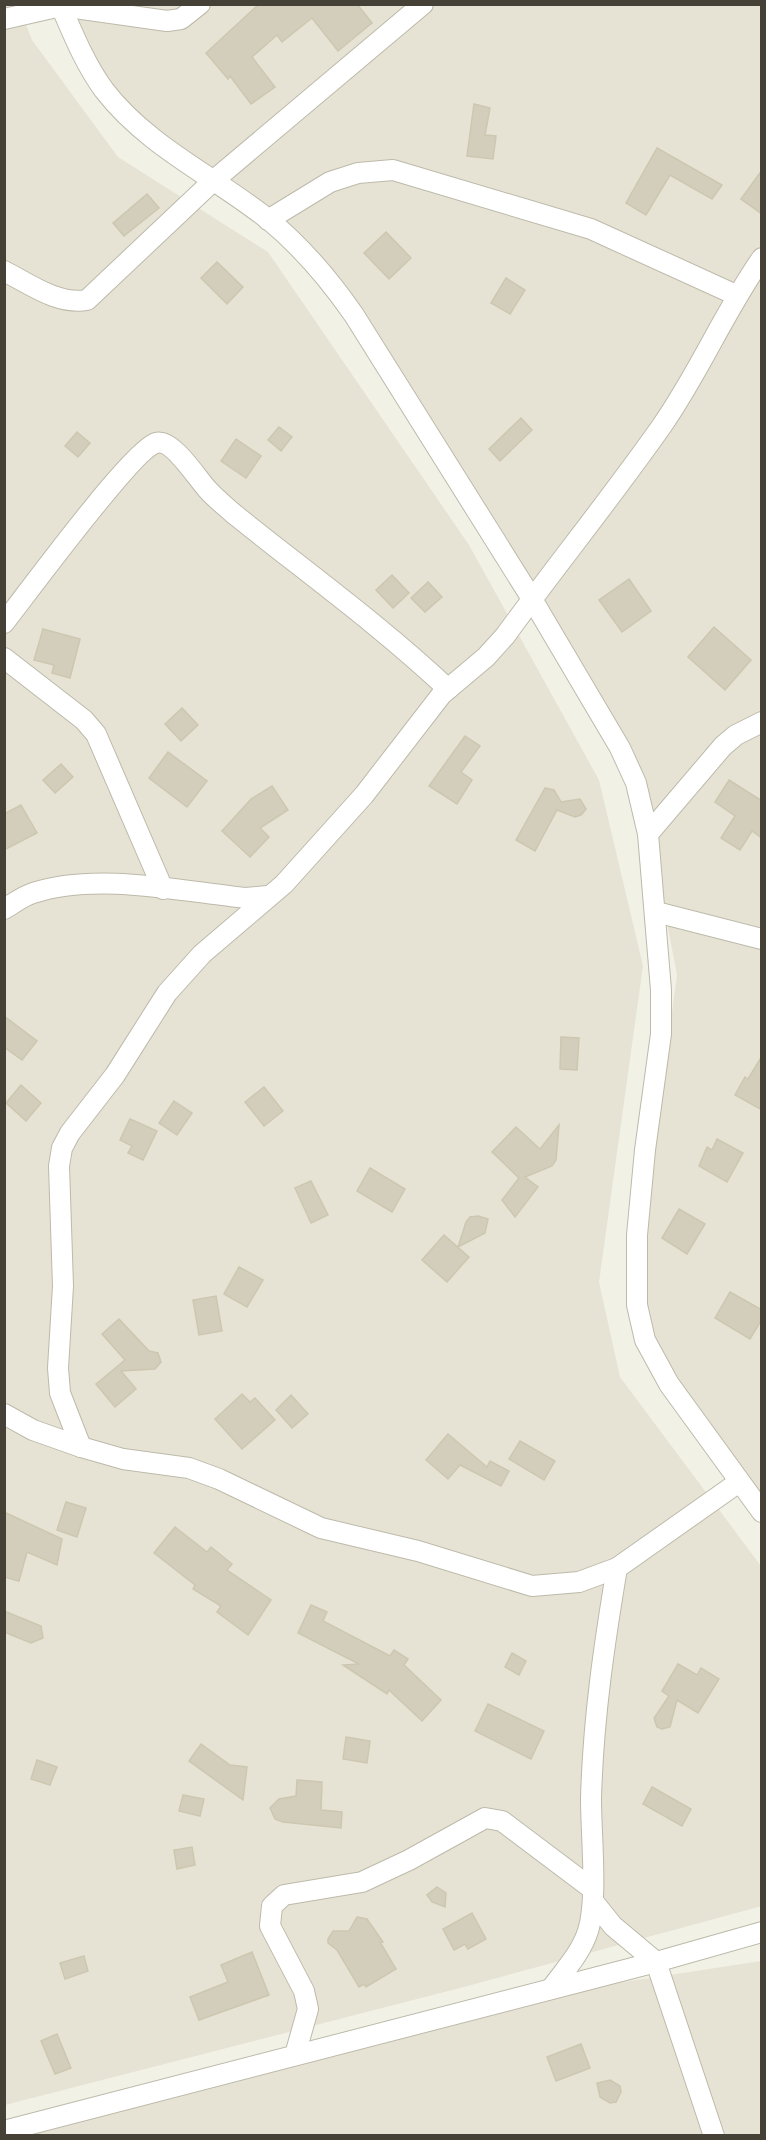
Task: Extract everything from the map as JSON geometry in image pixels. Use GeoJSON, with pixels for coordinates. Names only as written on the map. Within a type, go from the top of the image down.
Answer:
{"type":"FeatureCollection","features":[{"type":"Feature","properties":{"kind":"street"},"geometry":{"type":"LineString","coordinates":[[4,19],[60,5],[167,21],[181,19],[200,4]]}},
{"type":"Feature","properties":{"kind":"street"},"geometry":{"type":"LineString","coordinates":[[4,271],[58,299],[74,302],[87,300],[213,181],[423,4]]}},
{"type":"Feature","properties":{"kind":"street"},"geometry":{"type":"LineString","coordinates":[[60,5],[89,68],[105,91],[129,117],[157,143],[268,220],[309,256],[354,315],[532,599],[620,748],[636,783],[648,834],[656,912],[661,1034],[638,1225],[637,1305],[645,1340],[659,1368],[762,1512]]}},
{"type":"Feature","properties":{"kind":"street"},"geometry":{"type":"LineString","coordinates":[[268,220],[330,182],[358,173],[393,170],[591,229],[736,295]]}},
{"type":"Feature","properties":{"kind":"street"},"geometry":{"type":"LineString","coordinates":[[81,1447],[60,1393],[58,1368],[63,1286],[59,1166],[62,1148],[115,1075],[166,993],[202,954],[267,896],[284,884],[364,795],[448,689],[486,657],[532,599],[662,426],[736,295],[762,258]]}},
{"type":"Feature","properties":{"kind":"street"},"geometry":{"type":"LineString","coordinates":[[4,623],[93,509],[145,449],[157,442],[166,443],[175,450],[209,491],[233,513],[378,625],[448,689]]}},
{"type":"Feature","properties":{"kind":"street"},"geometry":{"type":"LineString","coordinates":[[4,658],[84,720],[96,734],[163,890]]}},
{"type":"Feature","properties":{"kind":"street"},"geometry":{"type":"LineString","coordinates":[[648,834],[723,746],[736,735],[762,722]]}},
{"type":"Feature","properties":{"kind":"street"},"geometry":{"type":"LineString","coordinates":[[4,909],[30,894],[58,886],[112,884],[246,898],[267,896]]}},
{"type":"Feature","properties":{"kind":"street"},"geometry":{"type":"LineString","coordinates":[[656,912],[762,939]]}},
{"type":"Feature","properties":{"kind":"street"},"geometry":{"type":"LineString","coordinates":[[4,1414],[33,1430],[81,1447],[123,1459],[189,1468],[219,1479],[321,1528],[418,1551],[532,1586],[579,1582],[617,1568],[739,1482]]}},
{"type":"Feature","properties":{"kind":"street"},"geometry":{"type":"LineString","coordinates":[[551,1989],[584,1941],[592,1894],[591,1798],[598,1685],[617,1568]]}},
{"type":"Feature","properties":{"kind":"street"},"geometry":{"type":"LineString","coordinates":[[295,2055],[308,2009],[304,1991],[270,1926],[273,1906],[284,1895],[362,1882],[409,1860],[484,1818],[502,1821],[592,1894],[613,1926],[656,1962],[714,2136]]}},
{"type":"Feature","properties":{"kind":"street"},"geometry":{"type":"LineString","coordinates":[[4,2131],[656,1962],[762,1932]]}},
{"type":"Feature","properties":{"kind":"shaded area"},"geometry":{"type":"Polygon","coordinates":[[[18,4],[32,40],[118,157],[268,252],[469,545],[599,780],[643,966],[599,1282],[620,1377],[761,1566],[762,1906],[460,1988],[5,2105],[4,5],[18,4]]]}},
{"type":"Feature","properties":{"kind":"shaded area"},"geometry":{"type":"Polygon","coordinates":[[[67,5],[761,5],[761,1496],[635,1324],[655,1138],[677,975],[640,782],[316,258],[99,85],[67,5]]]}},
{"type":"Feature","properties":{"kind":"shaded area"},"geometry":{"type":"Polygon","coordinates":[[[761,1961],[761,2135],[17,2136],[604,1985],[761,1961]]]}},
{"type":"Feature","properties":{"kind":"building"},"geometry":{"type":"Polygon","coordinates":[[[259,4],[357,4],[372,23],[338,51],[312,18],[282,42],[277,35],[252,57],[275,87],[251,104],[230,76],[228,79],[206,53],[259,4]]]}},
{"type":"Feature","properties":{"kind":"building"},"geometry":{"type":"Polygon","coordinates":[[[474,104],[490,108],[485,135],[496,136],[493,159],[467,156],[474,104]]]}},
{"type":"Feature","properties":{"kind":"building"},"geometry":{"type":"Polygon","coordinates":[[[657,148],[722,185],[712,199],[670,175],[646,215],[626,203],[657,148]]]}},
{"type":"Feature","properties":{"kind":"building"},"geometry":{"type":"Polygon","coordinates":[[[762,170],[762,214],[741,199],[762,170]]]}},
{"type":"Feature","properties":{"kind":"building"},"geometry":{"type":"Polygon","coordinates":[[[147,194],[159,208],[124,236],[113,223],[147,194]]]}},
{"type":"Feature","properties":{"kind":"building"},"geometry":{"type":"Polygon","coordinates":[[[386,232],[411,258],[389,279],[364,253],[386,232]]]}},
{"type":"Feature","properties":{"kind":"building"},"geometry":{"type":"Polygon","coordinates":[[[217,262],[243,287],[227,304],[201,278],[217,262]]]}},
{"type":"Feature","properties":{"kind":"building"},"geometry":{"type":"Polygon","coordinates":[[[506,278],[525,290],[510,314],[491,303],[506,278]]]}},
{"type":"Feature","properties":{"kind":"building"},"geometry":{"type":"Polygon","coordinates":[[[521,418],[532,430],[500,461],[489,449],[521,418]]]}},
{"type":"Feature","properties":{"kind":"building"},"geometry":{"type":"Polygon","coordinates":[[[279,427],[292,437],[281,451],[268,440],[279,427]]]}},
{"type":"Feature","properties":{"kind":"building"},"geometry":{"type":"Polygon","coordinates":[[[77,432],[90,443],[78,457],[65,446],[77,432]]]}},
{"type":"Feature","properties":{"kind":"building"},"geometry":{"type":"Polygon","coordinates":[[[236,439],[261,456],[246,478],[221,461],[236,439]]]}},
{"type":"Feature","properties":{"kind":"building"},"geometry":{"type":"Polygon","coordinates":[[[392,575],[409,593],[393,608],[376,590],[392,575]]]}},
{"type":"Feature","properties":{"kind":"building"},"geometry":{"type":"Polygon","coordinates":[[[629,579],[651,611],[622,632],[599,600],[629,579]]]}},
{"type":"Feature","properties":{"kind":"building"},"geometry":{"type":"Polygon","coordinates":[[[428,582],[442,597],[425,612],[411,598],[428,582]]]}},
{"type":"Feature","properties":{"kind":"building"},"geometry":{"type":"Polygon","coordinates":[[[714,627],[751,660],[725,690],[688,657],[714,627]]]}},
{"type":"Feature","properties":{"kind":"building"},"geometry":{"type":"Polygon","coordinates":[[[43,629],[80,639],[70,678],[52,673],[54,665],[34,660],[43,629]]]}},
{"type":"Feature","properties":{"kind":"building"},"geometry":{"type":"Polygon","coordinates":[[[182,708],[198,725],[181,741],[165,724],[182,708]]]}},
{"type":"Feature","properties":{"kind":"building"},"geometry":{"type":"Polygon","coordinates":[[[465,736],[480,746],[461,772],[472,780],[457,804],[429,786],[465,736]]]}},
{"type":"Feature","properties":{"kind":"building"},"geometry":{"type":"Polygon","coordinates":[[[168,752],[207,781],[187,807],[149,778],[168,752]]]}},
{"type":"Feature","properties":{"kind":"building"},"geometry":{"type":"Polygon","coordinates":[[[61,764],[73,777],[55,793],[43,780],[61,764]]]}},
{"type":"Feature","properties":{"kind":"building"},"geometry":{"type":"Polygon","coordinates":[[[729,780],[762,801],[762,838],[752,831],[740,850],[721,838],[735,816],[715,802],[729,780]]]}},
{"type":"Feature","properties":{"kind":"building"},"geometry":{"type":"Polygon","coordinates":[[[272,786],[288,810],[260,828],[269,837],[250,857],[222,831],[251,799],[272,786]]]}},
{"type":"Feature","properties":{"kind":"building"},"geometry":{"type":"Polygon","coordinates":[[[545,788],[554,790],[561,802],[580,799],[586,809],[581,815],[575,817],[557,810],[535,851],[516,840],[545,788]]]}},
{"type":"Feature","properties":{"kind":"building"},"geometry":{"type":"Polygon","coordinates":[[[21,805],[37,833],[4,850],[4,814],[21,805]]]}},
{"type":"Feature","properties":{"kind":"building"},"geometry":{"type":"Polygon","coordinates":[[[4,1016],[37,1041],[22,1060],[4,1047],[4,1016]]]}},
{"type":"Feature","properties":{"kind":"building"},"geometry":{"type":"Polygon","coordinates":[[[561,1037],[579,1038],[577,1070],[560,1069],[561,1037]]]}},
{"type":"Feature","properties":{"kind":"building"},"geometry":{"type":"Polygon","coordinates":[[[762,1056],[762,1110],[735,1095],[745,1077],[748,1079],[762,1056]]]}},
{"type":"Feature","properties":{"kind":"building"},"geometry":{"type":"Polygon","coordinates":[[[21,1085],[41,1103],[26,1121],[6,1103],[21,1085]]]}},
{"type":"Feature","properties":{"kind":"building"},"geometry":{"type":"Polygon","coordinates":[[[264,1087],[283,1111],[264,1126],[245,1102],[264,1087]]]}},
{"type":"Feature","properties":{"kind":"building"},"geometry":{"type":"Polygon","coordinates":[[[174,1101],[192,1113],[177,1135],[159,1123],[174,1101]]]}},
{"type":"Feature","properties":{"kind":"building"},"geometry":{"type":"Polygon","coordinates":[[[130,1119],[157,1131],[143,1160],[128,1153],[132,1146],[120,1140],[130,1119]]]}},
{"type":"Feature","properties":{"kind":"building"},"geometry":{"type":"Polygon","coordinates":[[[559,1125],[556,1160],[552,1166],[525,1177],[538,1187],[515,1217],[502,1200],[519,1178],[492,1152],[516,1127],[540,1149],[559,1125]]]}},
{"type":"Feature","properties":{"kind":"building"},"geometry":{"type":"Polygon","coordinates":[[[717,1139],[743,1153],[727,1182],[699,1166],[707,1147],[712,1150],[717,1139]]]}},
{"type":"Feature","properties":{"kind":"building"},"geometry":{"type":"Polygon","coordinates":[[[370,1168],[405,1189],[392,1212],[357,1191],[370,1168]]]}},
{"type":"Feature","properties":{"kind":"building"},"geometry":{"type":"Polygon","coordinates":[[[311,1181],[328,1215],[311,1223],[295,1188],[311,1181]]]}},
{"type":"Feature","properties":{"kind":"building"},"geometry":{"type":"Polygon","coordinates":[[[679,1209],[705,1224],[687,1254],[662,1238],[679,1209]]]}},
{"type":"Feature","properties":{"kind":"building"},"geometry":{"type":"Polygon","coordinates":[[[478,1216],[488,1219],[485,1233],[458,1247],[466,1222],[470,1217],[478,1216]]]}},
{"type":"Feature","properties":{"kind":"building"},"geometry":{"type":"Polygon","coordinates":[[[444,1235],[469,1257],[447,1282],[422,1260],[444,1235]]]}},
{"type":"Feature","properties":{"kind":"building"},"geometry":{"type":"Polygon","coordinates":[[[239,1267],[263,1280],[247,1307],[224,1294],[239,1267]]]}},
{"type":"Feature","properties":{"kind":"building"},"geometry":{"type":"Polygon","coordinates":[[[730,1292],[762,1310],[762,1319],[750,1339],[715,1318],[730,1292]]]}},
{"type":"Feature","properties":{"kind":"building"},"geometry":{"type":"Polygon","coordinates":[[[216,1296],[222,1331],[199,1335],[193,1300],[216,1296]]]}},
{"type":"Feature","properties":{"kind":"building"},"geometry":{"type":"Polygon","coordinates":[[[119,1319],[149,1351],[158,1353],[161,1362],[155,1369],[121,1371],[136,1389],[115,1407],[96,1384],[125,1360],[102,1334],[119,1319]]]}},
{"type":"Feature","properties":{"kind":"building"},"geometry":{"type":"Polygon","coordinates":[[[242,1394],[250,1402],[255,1398],[275,1420],[242,1449],[215,1419],[242,1394]]]}},
{"type":"Feature","properties":{"kind":"building"},"geometry":{"type":"Polygon","coordinates":[[[291,1395],[308,1414],[292,1428],[276,1410],[291,1395]]]}},
{"type":"Feature","properties":{"kind":"building"},"geometry":{"type":"Polygon","coordinates":[[[448,1434],[487,1467],[490,1461],[509,1471],[501,1486],[460,1465],[448,1479],[426,1460],[448,1434]]]}},
{"type":"Feature","properties":{"kind":"building"},"geometry":{"type":"Polygon","coordinates":[[[520,1441],[555,1461],[544,1480],[509,1459],[520,1441]]]}},
{"type":"Feature","properties":{"kind":"building"},"geometry":{"type":"Polygon","coordinates":[[[66,1502],[86,1508],[77,1537],[57,1530],[66,1502]]]}},
{"type":"Feature","properties":{"kind":"building"},"geometry":{"type":"Polygon","coordinates":[[[4,1512],[62,1539],[57,1565],[27,1552],[19,1581],[4,1577],[4,1512]]]}},
{"type":"Feature","properties":{"kind":"building"},"geometry":{"type":"Polygon","coordinates":[[[175,1527],[207,1552],[211,1547],[232,1564],[227,1570],[271,1600],[248,1635],[217,1612],[221,1606],[193,1589],[195,1585],[154,1553],[175,1527]]]}},
{"type":"Feature","properties":{"kind":"building"},"geometry":{"type":"Polygon","coordinates":[[[311,1605],[327,1612],[323,1621],[390,1656],[394,1650],[408,1659],[404,1665],[441,1700],[422,1721],[389,1690],[387,1694],[343,1665],[359,1664],[298,1633],[311,1605]]]}},
{"type":"Feature","properties":{"kind":"building"},"geometry":{"type":"Polygon","coordinates":[[[4,1611],[41,1626],[43,1638],[31,1643],[4,1632],[4,1611]]]}},
{"type":"Feature","properties":{"kind":"building"},"geometry":{"type":"Polygon","coordinates":[[[512,1653],[526,1661],[519,1675],[505,1667],[512,1653]]]}},
{"type":"Feature","properties":{"kind":"building"},"geometry":{"type":"Polygon","coordinates":[[[678,1664],[697,1675],[701,1668],[719,1679],[698,1713],[677,1700],[670,1727],[662,1729],[657,1727],[654,1718],[669,1696],[662,1691],[678,1664]]]}},
{"type":"Feature","properties":{"kind":"building"},"geometry":{"type":"Polygon","coordinates":[[[488,1704],[544,1731],[531,1759],[475,1731],[488,1704]]]}},
{"type":"Feature","properties":{"kind":"building"},"geometry":{"type":"Polygon","coordinates":[[[346,1737],[370,1741],[367,1763],[343,1759],[346,1737]]]}},
{"type":"Feature","properties":{"kind":"building"},"geometry":{"type":"Polygon","coordinates":[[[201,1744],[230,1765],[247,1767],[243,1800],[189,1761],[201,1744]]]}},
{"type":"Feature","properties":{"kind":"building"},"geometry":{"type":"Polygon","coordinates":[[[37,1760],[57,1767],[50,1785],[31,1779],[37,1760]]]}},
{"type":"Feature","properties":{"kind":"building"},"geometry":{"type":"Polygon","coordinates":[[[297,1780],[322,1782],[321,1810],[342,1812],[341,1828],[283,1822],[275,1819],[270,1808],[279,1799],[296,1796],[297,1780]]]}},
{"type":"Feature","properties":{"kind":"building"},"geometry":{"type":"Polygon","coordinates":[[[652,1787],[691,1809],[682,1826],[643,1804],[652,1787]]]}},
{"type":"Feature","properties":{"kind":"building"},"geometry":{"type":"Polygon","coordinates":[[[183,1795],[204,1799],[200,1816],[179,1811],[183,1795]]]}},
{"type":"Feature","properties":{"kind":"building"},"geometry":{"type":"Polygon","coordinates":[[[192,1847],[195,1865],[177,1869],[174,1850],[192,1847]]]}},
{"type":"Feature","properties":{"kind":"building"},"geometry":{"type":"Polygon","coordinates":[[[437,1887],[446,1893],[445,1907],[432,1902],[427,1895],[437,1887]]]}},
{"type":"Feature","properties":{"kind":"building"},"geometry":{"type":"Polygon","coordinates":[[[472,1913],[486,1939],[468,1949],[465,1944],[454,1950],[443,1929],[472,1913]]]}},
{"type":"Feature","properties":{"kind":"building"},"geometry":{"type":"Polygon","coordinates":[[[357,1917],[367,1919],[383,1942],[380,1942],[396,1969],[366,1987],[364,1984],[359,1987],[337,1950],[328,1943],[333,1931],[349,1931],[357,1917]]]}},
{"type":"Feature","properties":{"kind":"building"},"geometry":{"type":"Polygon","coordinates":[[[252,1952],[269,1995],[199,2020],[190,1997],[228,1982],[221,1965],[252,1952]]]}},
{"type":"Feature","properties":{"kind":"building"},"geometry":{"type":"Polygon","coordinates":[[[84,1956],[88,1971],[65,1979],[60,1963],[84,1956]]]}},
{"type":"Feature","properties":{"kind":"building"},"geometry":{"type":"Polygon","coordinates":[[[57,2034],[71,2068],[55,2074],[41,2041],[57,2034]]]}},
{"type":"Feature","properties":{"kind":"building"},"geometry":{"type":"Polygon","coordinates":[[[581,2044],[590,2068],[556,2081],[547,2057],[581,2044]]]}},
{"type":"Feature","properties":{"kind":"building"},"geometry":{"type":"Polygon","coordinates":[[[610,2080],[620,2086],[621,2092],[616,2102],[610,2103],[600,2097],[597,2083],[610,2080]]]}}]}
